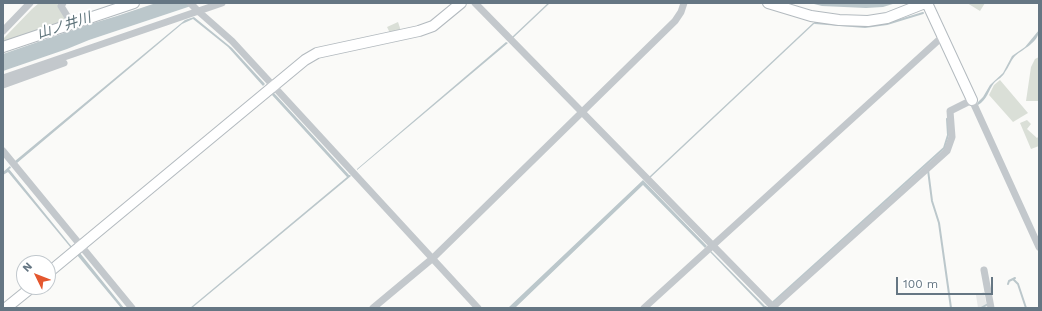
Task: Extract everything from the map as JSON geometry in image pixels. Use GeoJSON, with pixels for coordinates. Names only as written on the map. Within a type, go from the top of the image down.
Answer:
{"type":"FeatureCollection","features":[{"type":"Feature","properties":{"kind":"street"},"geometry":{"type":"LineString","coordinates":[[3,31],[30,3]]}},
{"type":"Feature","properties":{"kind":"street"},"geometry":{"type":"LineString","coordinates":[[63,3],[61,6],[72,24]]}},
{"type":"Feature","properties":{"kind":"street"},"geometry":{"type":"LineString","coordinates":[[3,47],[134,3]]}},
{"type":"Feature","properties":{"kind":"street"},"geometry":{"type":"LineString","coordinates":[[3,78],[194,7],[222,3]]}},
{"type":"Feature","properties":{"kind":"street"},"geometry":{"type":"LineString","coordinates":[[56,267],[305,60],[317,53],[419,32],[432,26],[460,3]]}},
{"type":"Feature","properties":{"kind":"street"},"geometry":{"type":"LineString","coordinates":[[475,3],[773,308],[947,151],[952,137],[950,111],[972,100]]}},
{"type":"Feature","properties":{"kind":"street"},"geometry":{"type":"LineString","coordinates":[[373,308],[433,258],[582,113],[675,21],[681,12],[684,3]]}},
{"type":"Feature","properties":{"kind":"street"},"geometry":{"type":"LineString","coordinates":[[768,3],[811,16],[839,20],[868,21],[887,18],[926,3],[1039,247]]}},
{"type":"Feature","properties":{"kind":"street"},"geometry":{"type":"LineString","coordinates":[[194,7],[232,40],[478,308]]}},
{"type":"Feature","properties":{"kind":"street"},"geometry":{"type":"LineString","coordinates":[[644,308],[942,37]]}},
{"type":"Feature","properties":{"kind":"street"},"geometry":{"type":"LineString","coordinates":[[3,85],[64,63]]}},
{"type":"Feature","properties":{"kind":"street"},"geometry":{"type":"LineString","coordinates":[[3,151],[132,308]]}},
{"type":"Feature","properties":{"kind":"street"},"geometry":{"type":"LineString","coordinates":[[984,270],[991,308]]}},
{"type":"Feature","properties":{"kind":"street"},"geometry":{"type":"LineString","coordinates":[[6,308],[22,295]]}},
{"type":"Feature","properties":{"kind":"shaded area"},"geometry":{"type":"Polygon","coordinates":[[[39,3],[57,3],[69,23],[3,44],[3,39],[39,3]]]}},
{"type":"Feature","properties":{"kind":"shaded area"},"geometry":{"type":"Polygon","coordinates":[[[156,3],[200,3],[89,40],[3,71],[3,54],[156,3]]]}},
{"type":"Feature","properties":{"kind":"shaded area"},"geometry":{"type":"Polygon","coordinates":[[[548,3],[550,3],[513,38],[512,37],[548,3]]]}},
{"type":"Feature","properties":{"kind":"shaded area"},"geometry":{"type":"Polygon","coordinates":[[[810,3],[896,3],[883,7],[866,8],[822,6],[810,3]]]}},
{"type":"Feature","properties":{"kind":"shaded area"},"geometry":{"type":"Polygon","coordinates":[[[967,3],[985,3],[980,11],[967,3]]]}},
{"type":"Feature","properties":{"kind":"shaded area"},"geometry":{"type":"Polygon","coordinates":[[[194,17],[232,48],[265,84],[263,86],[228,47],[193,19],[182,24],[17,163],[15,161],[185,20],[194,17]]]}},
{"type":"Feature","properties":{"kind":"shaded area"},"geometry":{"type":"Polygon","coordinates":[[[398,22],[401,31],[390,33],[387,27],[398,22]]]}},
{"type":"Feature","properties":{"kind":"shaded area"},"geometry":{"type":"Polygon","coordinates":[[[813,23],[815,23],[650,178],[649,177],[813,23]]]}},
{"type":"Feature","properties":{"kind":"shaded area"},"geometry":{"type":"Polygon","coordinates":[[[1039,30],[1034,42],[1012,59],[1003,75],[994,83],[985,98],[978,105],[977,103],[983,97],[990,85],[1003,73],[1012,56],[1025,47],[1039,30]]]}},
{"type":"Feature","properties":{"kind":"shaded area"},"geometry":{"type":"Polygon","coordinates":[[[506,42],[508,43],[357,170],[357,169],[506,42]]]}},
{"type":"Feature","properties":{"kind":"shaded area"},"geometry":{"type":"Polygon","coordinates":[[[1039,57],[1039,101],[1026,101],[1031,67],[1035,59],[1039,57]]]}},
{"type":"Feature","properties":{"kind":"shaded area"},"geometry":{"type":"Polygon","coordinates":[[[1000,80],[1028,113],[1013,122],[989,95],[994,85],[1000,80]]]}},
{"type":"Feature","properties":{"kind":"shaded area"},"geometry":{"type":"Polygon","coordinates":[[[274,93],[351,176],[192,308],[190,308],[347,177],[272,95],[274,93]]]}},
{"type":"Feature","properties":{"kind":"shaded area"},"geometry":{"type":"Polygon","coordinates":[[[1027,120],[1031,124],[1027,129],[1037,138],[1039,136],[1039,146],[1031,149],[1020,123],[1027,120]]]}},
{"type":"Feature","properties":{"kind":"shaded area"},"geometry":{"type":"Polygon","coordinates":[[[10,166],[11,168],[9,169],[72,247],[71,248],[8,172],[3,175],[3,172],[10,166]]]}},
{"type":"Feature","properties":{"kind":"shaded area"},"geometry":{"type":"Polygon","coordinates":[[[643,180],[707,246],[705,248],[643,185],[515,308],[508,308],[643,180]]]}},
{"type":"Feature","properties":{"kind":"shaded area"},"geometry":{"type":"Polygon","coordinates":[[[711,251],[768,308],[764,308],[710,252],[711,251]]]}},
{"type":"Feature","properties":{"kind":"shaded area"},"geometry":{"type":"Polygon","coordinates":[[[80,253],[124,308],[121,308],[77,255],[80,253]]]}},
{"type":"Feature","properties":{"kind":"shaded area"},"geometry":{"type":"Polygon","coordinates":[[[984,292],[987,308],[978,308],[976,295],[984,292]]]}},
{"type":"Feature","properties":{"kind":"waterway"},"geometry":{"type":"LineString","coordinates":[[815,23],[865,27],[887,24],[923,13]]}},
{"type":"Feature","properties":{"kind":"waterway"},"geometry":{"type":"LineString","coordinates":[[771,304],[944,148],[948,135],[948,118]]}},
{"type":"Feature","properties":{"kind":"waterway"},"geometry":{"type":"LineString","coordinates":[[928,170],[932,201],[939,223],[951,308]]}},
{"type":"Feature","properties":{"kind":"waterway"},"geometry":{"type":"LineString","coordinates":[[1008,284],[1009,281],[1015,278]]}},
{"type":"Feature","properties":{"kind":"waterway"},"geometry":{"type":"LineString","coordinates":[[1013,279],[1018,284],[1026,308]]}},
{"type":"Feature","properties":{"kind":"waterway"},"geometry":{"type":"LineString","coordinates":[[981,308],[988,304]]}},
{"type":"Feature","properties":{"kind":"water label","name":"山ノ井川"},"geometry":{"type":"Point","coordinates":[64,26]}}]}
